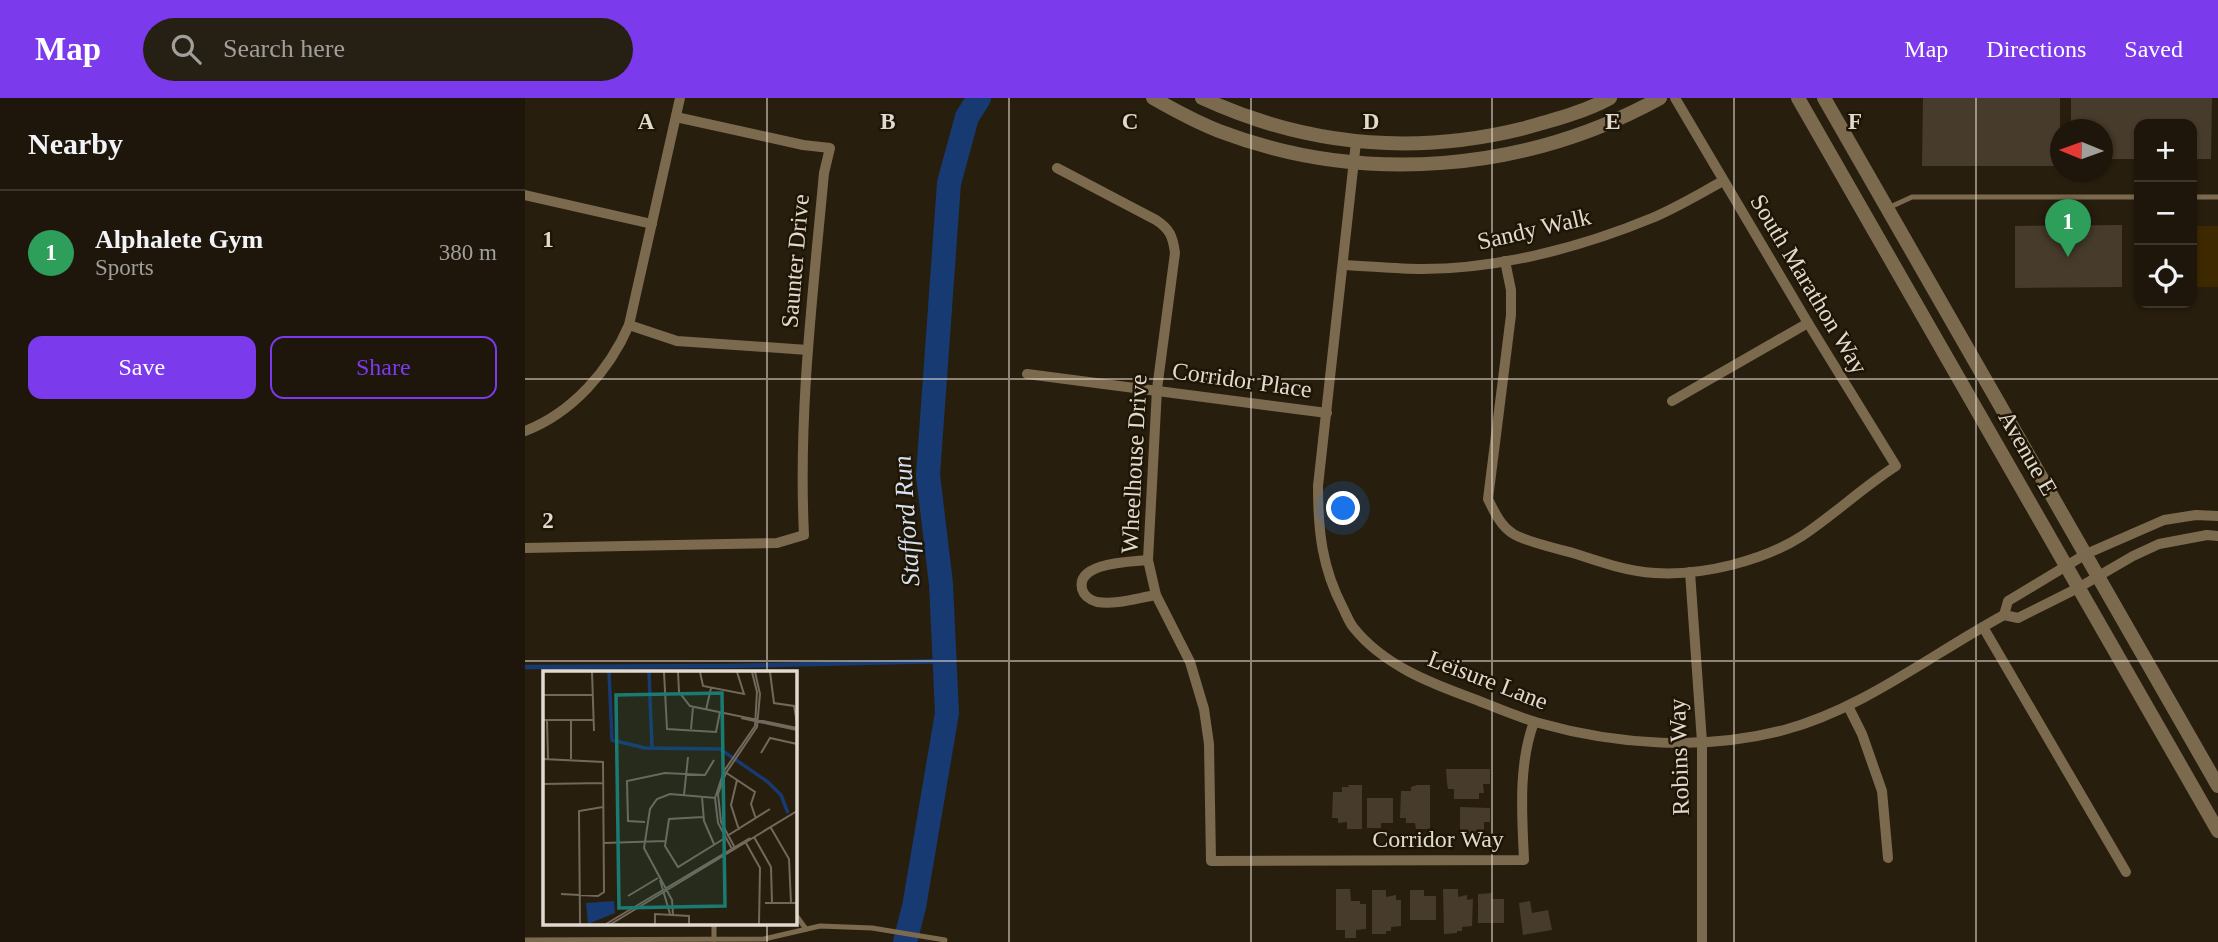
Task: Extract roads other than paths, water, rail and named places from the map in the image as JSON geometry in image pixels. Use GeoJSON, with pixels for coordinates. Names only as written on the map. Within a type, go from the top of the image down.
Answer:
{"type":"FeatureCollection","features":[{"type":"Feature","properties":{"kind":"street"},"geometry":{"type":"LineString","coordinates":[[525,431],[541,425],[570,405],[599,376],[619,349],[629,325],[680,98]]}},
{"type":"Feature","properties":{"kind":"street"},"geometry":{"type":"LineString","coordinates":[[1153,98],[1217,131],[1250,142],[1353,163],[1388,166],[1489,158],[1555,143],[1633,113],[1660,98]]}},
{"type":"Feature","properties":{"kind":"street"},"geometry":{"type":"LineString","coordinates":[[1202,98],[1248,117],[1323,138],[1417,144],[1466,139],[1524,128],[1577,112],[1610,98]]}},
{"type":"Feature","properties":{"kind":"street","name":"South Marathon Way"},"geometry":{"type":"LineString","coordinates":[[1675,98],[1896,466],[1872,481],[1828,519],[1800,537],[1766,554],[1730,566],[1690,572]]}},
{"type":"Feature","properties":{"kind":"street","name":"Avenue E"},"geometry":{"type":"LineString","coordinates":[[1798,98],[2218,831]]}},
{"type":"Feature","properties":{"kind":"street","name":"Avenue E"},"geometry":{"type":"LineString","coordinates":[[1824,98],[2218,786]]}},
{"type":"Feature","properties":{"kind":"street"},"geometry":{"type":"LineString","coordinates":[[1577,112],[1585,132]]}},
{"type":"Feature","properties":{"kind":"street","name":"Saunter Drive"},"geometry":{"type":"LineString","coordinates":[[525,548],[777,543],[804,535],[802,459],[809,350],[824,173],[830,148],[803,145],[676,117]]}},
{"type":"Feature","properties":{"kind":"street","name":"Leisure Lane"},"geometry":{"type":"LineString","coordinates":[[1356,142],[1318,486],[1318,522],[1326,568],[1352,626],[1373,647],[1422,679],[1534,722],[1608,738],[1647,742],[1702,742],[1742,738],[1783,730],[1819,719],[1848,706],[2004,615],[2018,618],[2159,544],[2207,535],[2218,536]]}},
{"type":"Feature","properties":{"kind":"street","name":"Wheelhouse Drive"},"geometry":{"type":"LineString","coordinates":[[1057,168],[1156,220],[1167,227],[1173,239],[1175,253],[1157,389],[1149,560],[1156,595],[1190,662],[1204,709],[1209,744],[1211,861]]}},
{"type":"Feature","properties":{"kind":"street","name":"Sandy Walk"},"geometry":{"type":"LineString","coordinates":[[1343,265],[1425,269],[1505,261],[1596,239],[1654,218],[1723,181]]}},
{"type":"Feature","properties":{"kind":"street"},"geometry":{"type":"LineString","coordinates":[[525,195],[652,224]]}},
{"type":"Feature","properties":{"kind":"street"},"geometry":{"type":"LineString","coordinates":[[1868,219],[1888,208]]}},
{"type":"Feature","properties":{"kind":"street"},"geometry":{"type":"LineString","coordinates":[[1505,261],[1511,290],[1511,315],[1488,499],[1498,518],[1513,534],[1615,567],[1656,573],[1690,572]]}},
{"type":"Feature","properties":{"kind":"street"},"geometry":{"type":"LineString","coordinates":[[1672,401],[1808,323]]}},
{"type":"Feature","properties":{"kind":"street"},"geometry":{"type":"LineString","coordinates":[[629,325],[677,341],[809,350]]}},
{"type":"Feature","properties":{"kind":"street","name":"Corridor Place"},"geometry":{"type":"LineString","coordinates":[[1027,374],[1327,412]]}},
{"type":"Feature","properties":{"kind":"street","name":"Leisure Lane"},"geometry":{"type":"LineString","coordinates":[[2004,615],[2008,601],[2086,554],[2164,520],[2218,516]]}},
{"type":"Feature","properties":{"kind":"street"},"geometry":{"type":"LineString","coordinates":[[1149,560],[1091,569],[1084,575],[1081,584],[1083,594],[1093,601],[1107,603],[1156,595]]}},
{"type":"Feature","properties":{"kind":"street","name":"Robins Way"},"geometry":{"type":"LineString","coordinates":[[1690,572],[1702,742],[1702,942]]}},
{"type":"Feature","properties":{"kind":"street"},"geometry":{"type":"LineString","coordinates":[[1983,627],[2126,872]]}},
{"type":"Feature","properties":{"kind":"street"},"geometry":{"type":"LineString","coordinates":[[1848,706],[1862,734],[1882,790],[1888,858]]}},
{"type":"Feature","properties":{"kind":"street","name":"Corridor Way"},"geometry":{"type":"LineString","coordinates":[[1211,861],[1524,860],[1524,763],[1534,722]]}},
{"type":"Feature","properties":{"kind":"lane"},"geometry":{"type":"LineString","coordinates":[[1888,208],[1912,197],[2134,197]]}},
{"type":"Feature","properties":{"kind":"lane"},"geometry":{"type":"LineString","coordinates":[[2197,197],[2218,197]]}},
{"type":"Feature","properties":{"kind":"lane"},"geometry":{"type":"LineString","coordinates":[[796,915],[806,929]]}},
{"type":"Feature","properties":{"kind":"lane"},"geometry":{"type":"LineString","coordinates":[[714,925],[714,939]]}},
{"type":"Feature","properties":{"kind":"lane"},"geometry":{"type":"LineString","coordinates":[[525,940],[764,939],[820,926],[872,928],[945,940]]}},
{"type":"Feature","properties":{"kind":"waterway","name":"Stafford Run"},"geometry":{"type":"LineString","coordinates":[[905,942],[914,907],[947,713],[941,584],[928,475],[949,183],[967,117],[979,98]]}},
{"type":"Feature","properties":{"kind":"waterway"},"geometry":{"type":"LineString","coordinates":[[525,667],[945,661]]}},
{"type":"Feature","properties":{"kind":"place","name":"Alphalete Gym"},"geometry":{"type":"Point","coordinates":[2068,257]}}]}
